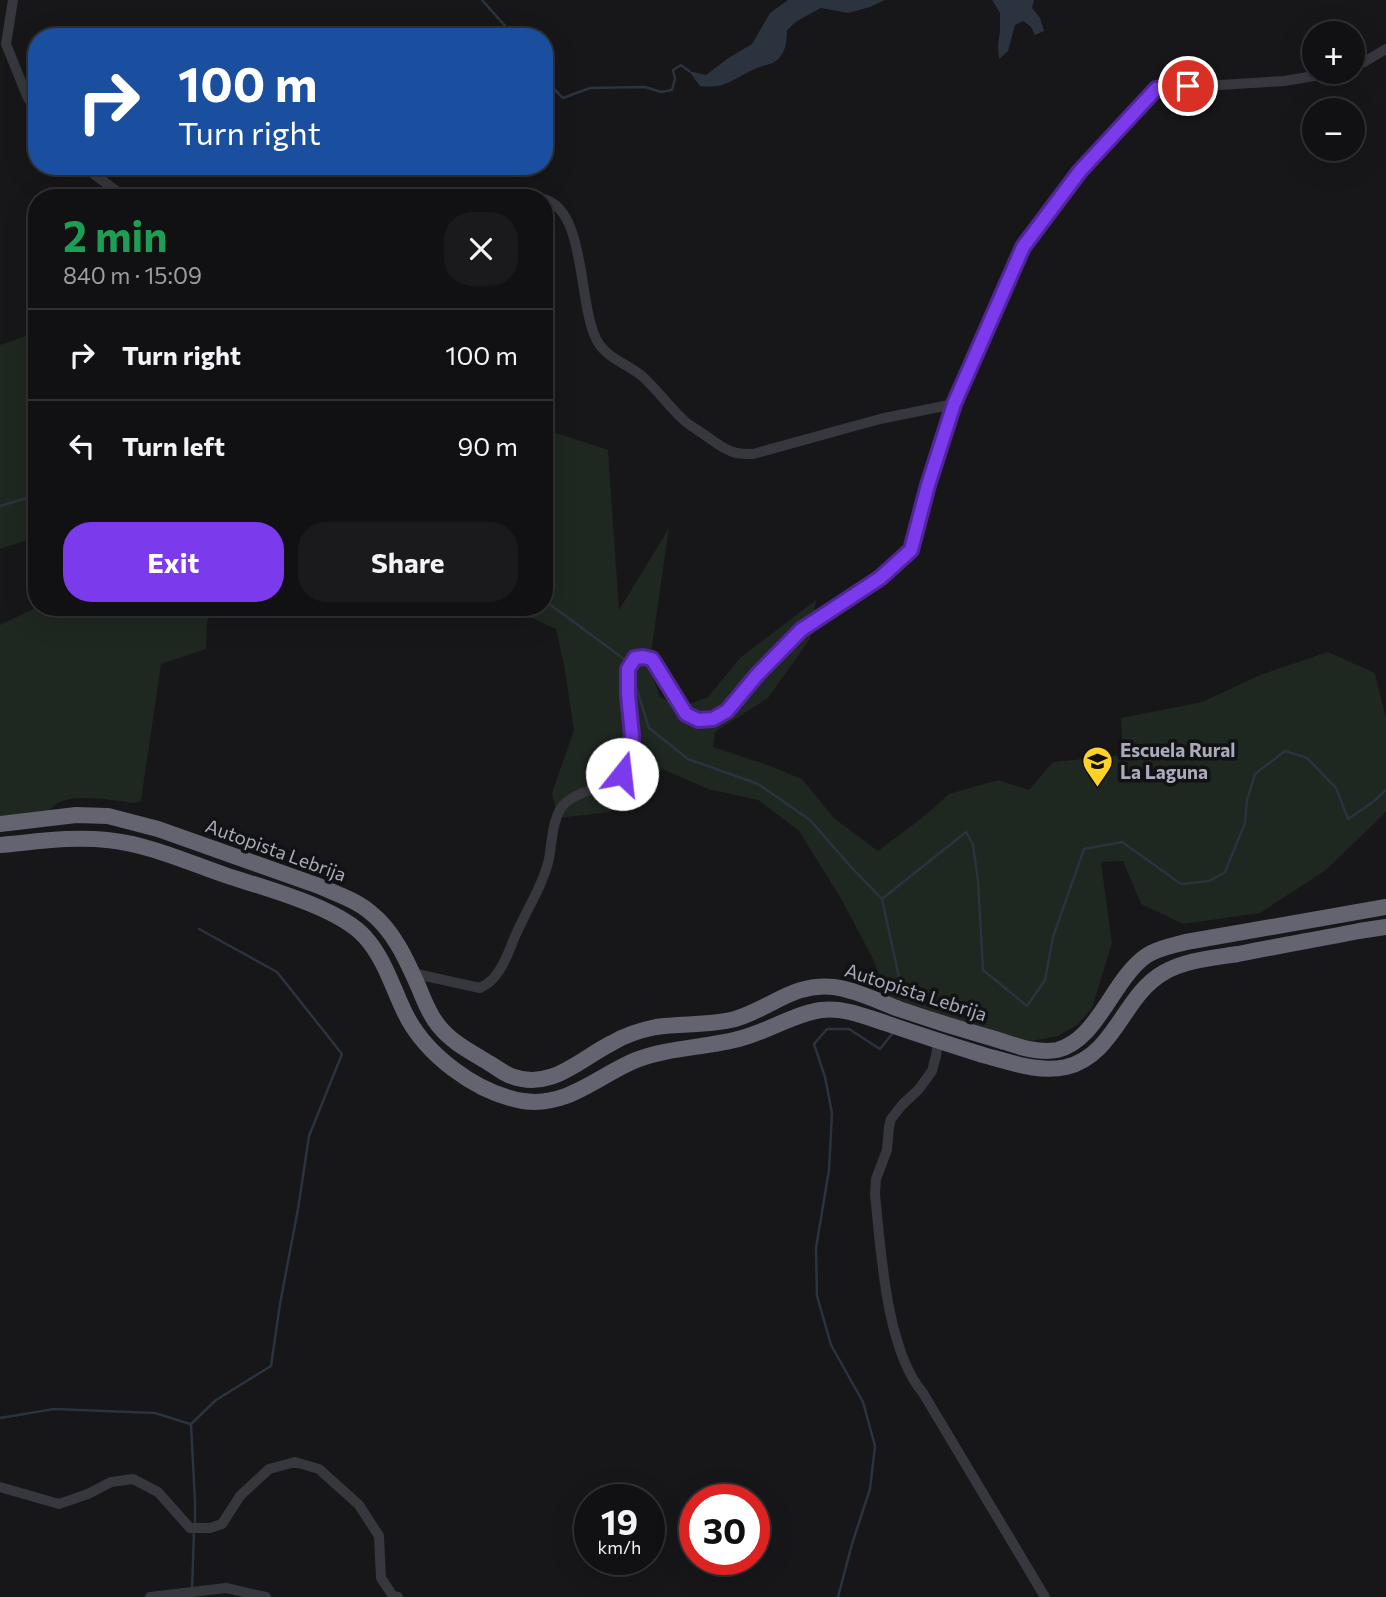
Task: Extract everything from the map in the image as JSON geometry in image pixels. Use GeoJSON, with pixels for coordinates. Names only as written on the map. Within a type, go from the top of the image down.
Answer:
{"type":"FeatureCollection","features":[{"type":"Feature","properties":{"kind":"highway","name":"Autopista Lebrija"},"geometry":{"type":"LineString","coordinates":[[0,824],[76,815],[108,816],[158,829],[319,886],[359,904],[393,937],[427,1007],[438,1025],[452,1040],[509,1075],[528,1081],[547,1079],[565,1071],[613,1042],[636,1032],[659,1027],[720,1023],[738,1018],[783,996],[818,987],[834,987],[853,992],[1023,1048],[1057,1050],[1072,1044],[1087,1032],[1133,968],[1161,948],[1386,907]]}},
{"type":"Feature","properties":{"kind":"highway","name":"Autopista Lebrija"},"geometry":{"type":"LineString","coordinates":[[0,845],[76,839],[125,842],[335,915],[357,929],[374,949],[406,1016],[435,1055],[471,1080],[501,1095],[526,1102],[578,1093],[640,1059],[745,1038],[788,1019],[819,1010],[835,1009],[858,1014],[1017,1065],[1041,1069],[1061,1068],[1092,1055],[1104,1044],[1153,980],[1171,969],[1194,962],[1386,928]]}},
{"type":"Feature","properties":{"kind":"street"},"geometry":{"type":"LineString","coordinates":[[13,0],[6,44],[28,98]]}},
{"type":"Feature","properties":{"kind":"street"},"geometry":{"type":"LineString","coordinates":[[1365,61],[1386,49]]}},
{"type":"Feature","properties":{"kind":"street"},"geometry":{"type":"LineString","coordinates":[[412,973],[480,988],[496,977],[539,887],[562,807],[571,799],[622,774],[631,758],[628,669],[635,658],[652,659],[686,714],[698,720],[713,719],[727,711],[757,675],[801,630],[880,578],[911,550],[954,404],[1023,247],[1080,171],[1156,89],[1302,78]]}},
{"type":"Feature","properties":{"kind":"street"},"geometry":{"type":"LineString","coordinates":[[95,175],[114,189]]}},
{"type":"Feature","properties":{"kind":"street"},"geometry":{"type":"LineString","coordinates":[[553,202],[567,217],[577,251],[592,330],[600,346],[641,375],[686,422],[726,449],[739,454],[753,454],[880,419],[954,404]]}},
{"type":"Feature","properties":{"kind":"street"},"geometry":{"type":"LineString","coordinates":[[937,1041],[932,1071],[891,1119],[887,1150],[876,1179],[875,1195],[887,1294],[900,1352],[909,1374],[1045,1597]]}},
{"type":"Feature","properties":{"kind":"street"},"geometry":{"type":"LineString","coordinates":[[0,1486],[59,1504],[111,1482],[133,1479],[158,1492],[191,1528],[210,1528],[222,1524],[240,1496],[269,1469],[295,1462],[319,1469],[359,1505],[379,1535],[381,1578],[393,1596],[398,1597]]}},
{"type":"Feature","properties":{"kind":"street"},"geometry":{"type":"LineString","coordinates":[[150,1597],[209,1588],[226,1588],[267,1597]]}},
{"type":"Feature","properties":{"kind":"shaded area"},"geometry":{"type":"Polygon","coordinates":[[[28,335],[28,540],[0,549],[0,345],[28,335]]]}},
{"type":"Feature","properties":{"kind":"shaded area"},"geometry":{"type":"Polygon","coordinates":[[[553,432],[608,450],[619,610],[669,528],[649,667],[660,697],[682,707],[708,697],[741,657],[816,600],[810,639],[768,698],[715,732],[713,747],[802,779],[834,818],[878,851],[949,794],[998,780],[1029,790],[1053,762],[1123,755],[1121,718],[1202,702],[1260,675],[1328,652],[1375,673],[1386,719],[1386,812],[1326,870],[1260,913],[1183,924],[1141,904],[1123,861],[1101,862],[1112,943],[1092,1008],[1077,1025],[1058,1036],[1031,1041],[1007,1039],[888,996],[872,957],[840,897],[799,831],[758,800],[708,789],[662,769],[636,771],[611,812],[558,818],[552,793],[574,730],[556,629],[527,616],[553,616],[553,432]]]}},
{"type":"Feature","properties":{"kind":"shaded area"},"geometry":{"type":"Polygon","coordinates":[[[28,611],[28,616],[209,616],[206,649],[161,664],[141,801],[135,803],[72,799],[60,802],[52,808],[47,817],[0,822],[0,625],[28,611]]]}},
{"type":"Feature","properties":{"kind":"water"},"geometry":{"type":"Polygon","coordinates":[[[788,0],[885,0],[848,13],[821,8],[797,21],[787,30],[784,50],[775,62],[724,84],[700,86],[689,71],[706,75],[752,44],[770,13],[788,0]]]}},
{"type":"Feature","properties":{"kind":"water"},"geometry":{"type":"Polygon","coordinates":[[[992,0],[1034,0],[1032,8],[1040,18],[1044,31],[1035,35],[1031,27],[1023,21],[1015,25],[1008,51],[999,59],[1000,13],[992,0]]]}},
{"type":"Feature","properties":{"kind":"waterway"},"geometry":{"type":"LineString","coordinates":[[482,0],[507,28]]}},
{"type":"Feature","properties":{"kind":"waterway"},"geometry":{"type":"LineString","coordinates":[[553,88],[563,98],[590,88],[645,87],[661,92],[672,90],[675,79],[673,70],[681,65],[689,71]]}},
{"type":"Feature","properties":{"kind":"waterway"},"geometry":{"type":"LineString","coordinates":[[0,506],[28,498]]}},
{"type":"Feature","properties":{"kind":"waterway"},"geometry":{"type":"LineString","coordinates":[[553,607],[628,662]]}},
{"type":"Feature","properties":{"kind":"waterway"},"geometry":{"type":"LineString","coordinates":[[632,674],[649,728],[688,759],[758,784],[810,820],[882,899],[900,982]]}},
{"type":"Feature","properties":{"kind":"waterway"},"geometry":{"type":"LineString","coordinates":[[882,899],[966,832],[973,845],[978,881],[983,970],[1027,1006],[1045,980],[1053,937],[1084,849],[1122,842],[1181,884],[1209,881],[1225,872],[1245,823],[1247,800],[1255,774],[1285,751],[1307,758],[1336,788],[1348,819],[1386,790]]}},
{"type":"Feature","properties":{"kind":"waterway"},"geometry":{"type":"LineString","coordinates":[[195,1523],[191,1424],[216,1400],[271,1366],[309,1136],[342,1054],[277,972],[199,929]]}},
{"type":"Feature","properties":{"kind":"waterway"},"geometry":{"type":"LineString","coordinates":[[838,1597],[870,1489],[875,1446],[863,1402],[831,1345],[817,1296],[816,1248],[829,1170],[832,1113],[825,1077],[814,1044],[827,1029],[849,1029],[880,1049],[892,1034]]}},
{"type":"Feature","properties":{"kind":"waterway"},"geometry":{"type":"LineString","coordinates":[[0,1418],[54,1409],[155,1413],[190,1424]]}},
{"type":"Feature","properties":{"kind":"waterway"},"geometry":{"type":"LineString","coordinates":[[192,1590],[194,1530]]}},
{"type":"Feature","properties":{"kind":"place","name":"Escuela Rural La Laguna"},"geometry":{"type":"Point","coordinates":[1097,788]}},
{"type":"Feature","properties":{"kind":"route"},"geometry":{"type":"LineString","coordinates":[[622,774],[631,758],[628,669],[635,658],[652,659],[686,714],[698,720],[713,719],[727,711],[757,675],[801,630],[880,578],[911,550],[954,404],[1023,247],[1080,171],[1156,89],[1188,86]]}}]}
